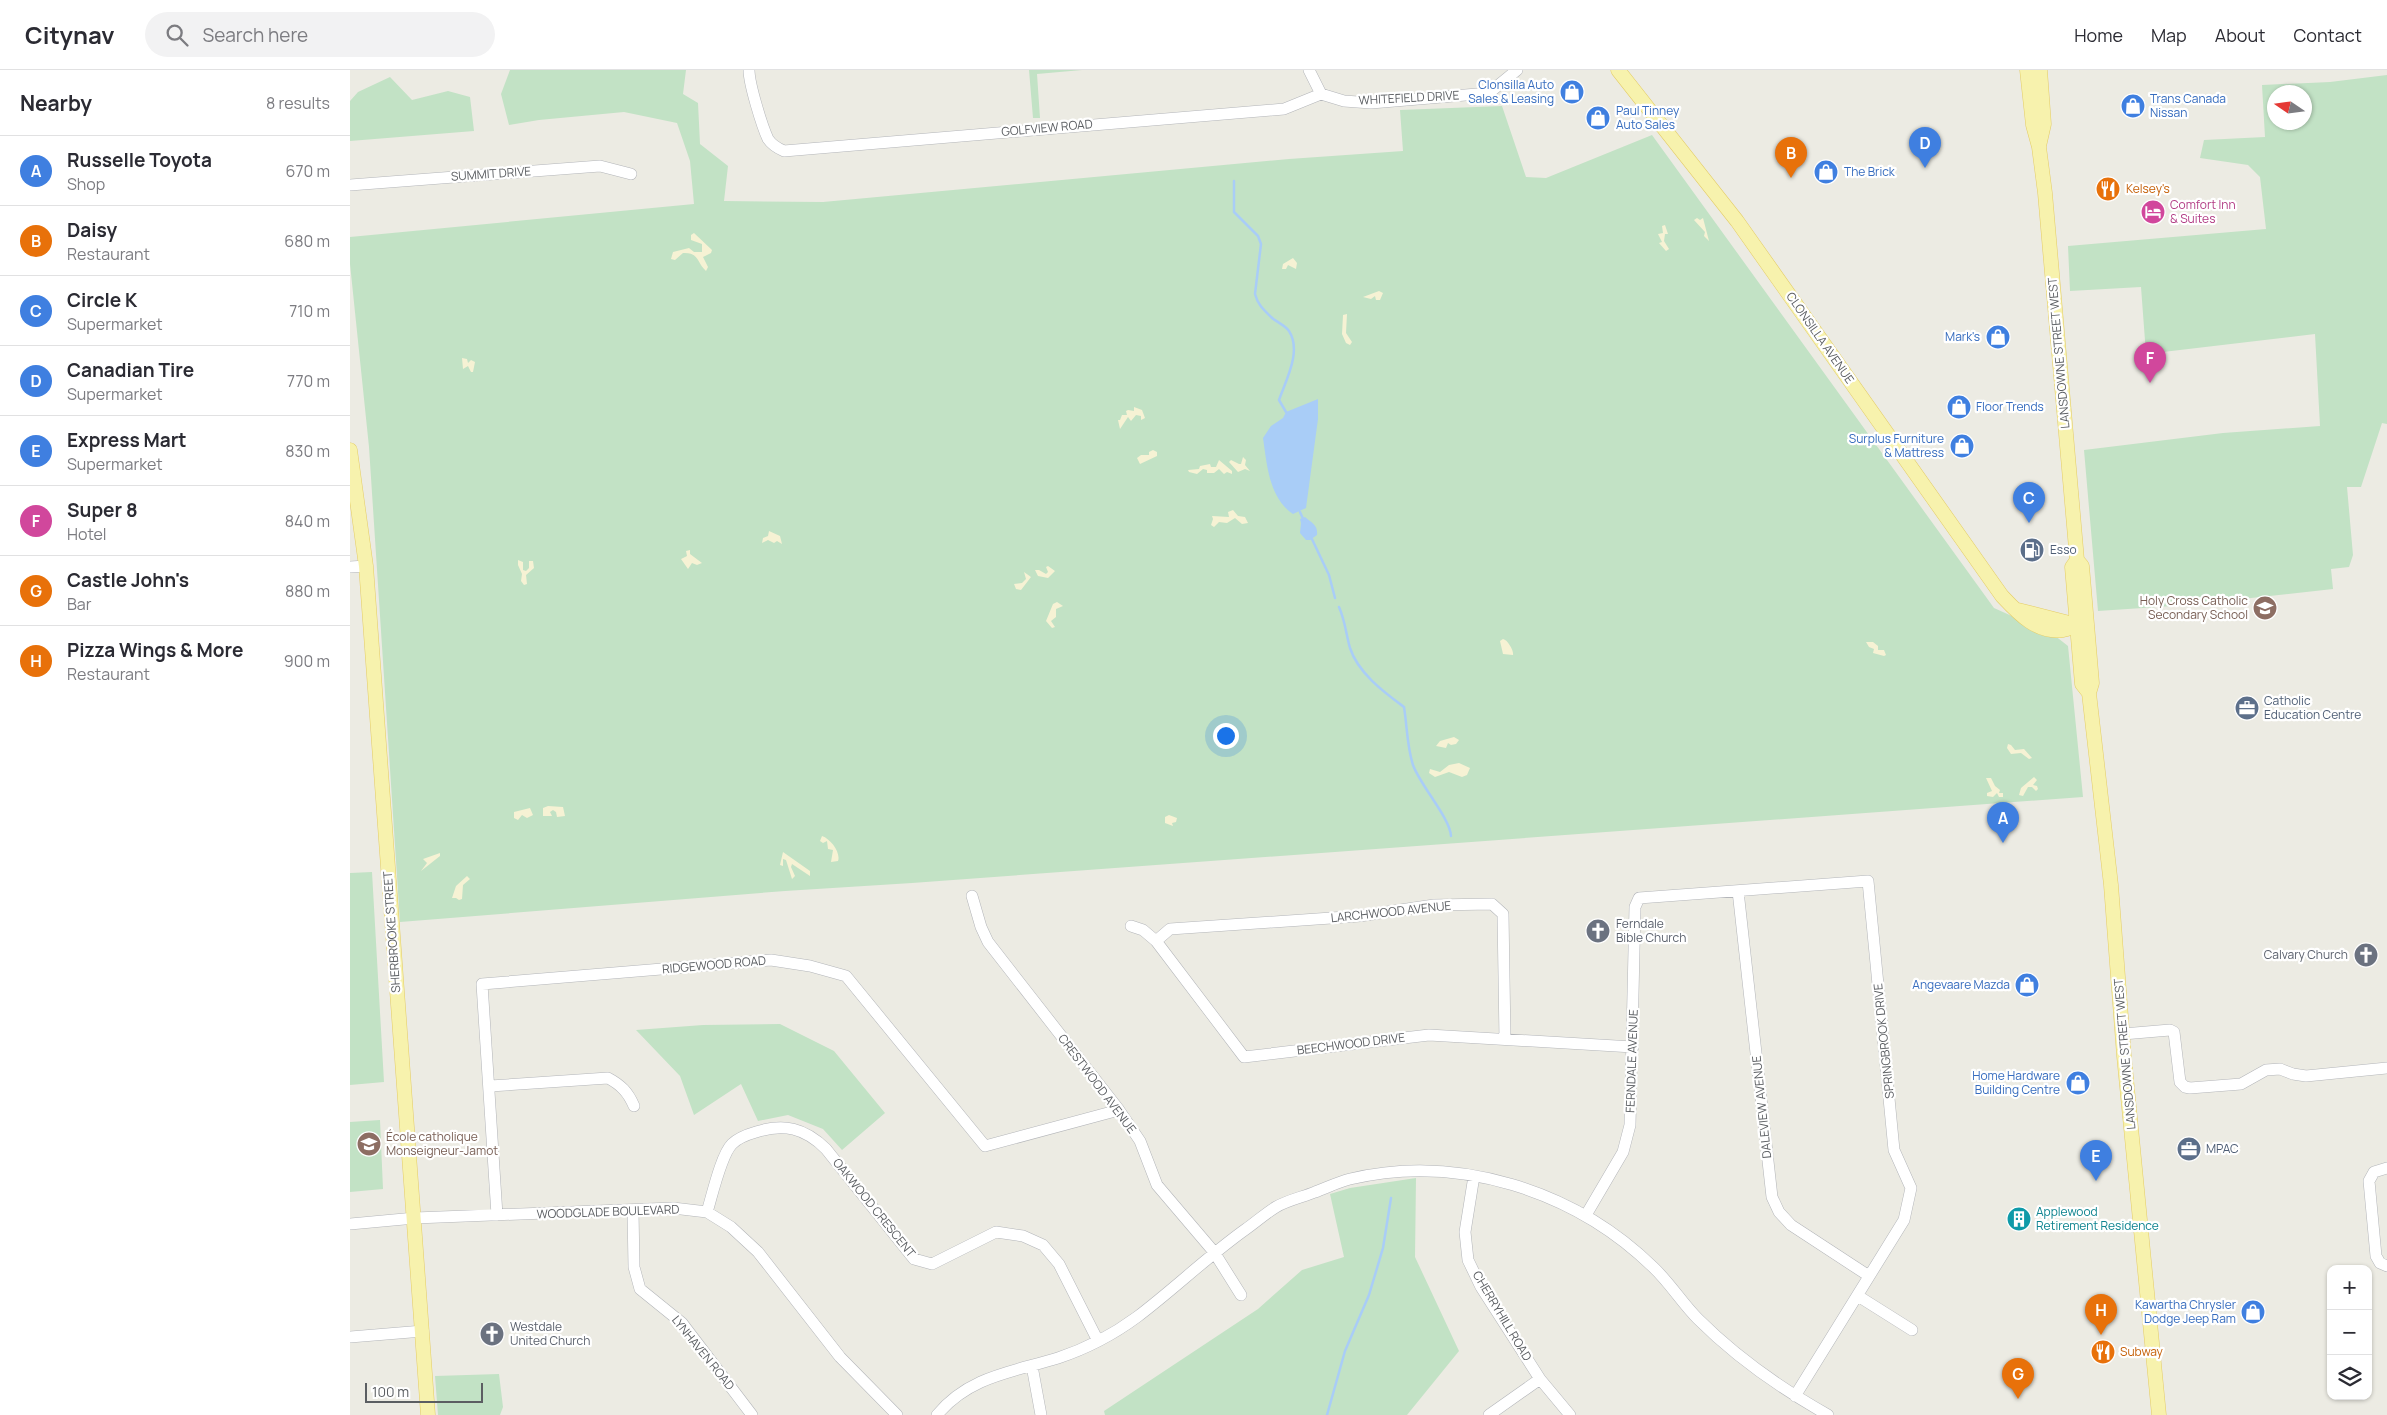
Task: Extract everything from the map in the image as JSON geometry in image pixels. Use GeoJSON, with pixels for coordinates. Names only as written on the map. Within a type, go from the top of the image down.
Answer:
{"type":"FeatureCollection","features":[{"type":"Feature","properties":{"kind":"main road","name":"CLONSILLA AVENUE"},"geometry":{"type":"LineString","coordinates":[[1618,70],[1737,221],[1996,588],[2028,622],[2050,629],[2063,630],[2082,624]]}},
{"type":"Feature","properties":{"kind":"main road","name":"LANSDOWNE STREET WEST"},"geometry":{"type":"LineString","coordinates":[[2027,70],[2033,125],[2039,147],[2077,560],[2082,566],[2082,624],[2092,684],[2090,693],[2160,1415]]}},
{"type":"Feature","properties":{"kind":"main road","name":"LANSDOWNE STREET WEST"},"geometry":{"type":"LineString","coordinates":[[2039,147],[2044,124],[2040,70]]}},
{"type":"Feature","properties":{"kind":"main road","name":"SHERBROOKE STREET"},"geometry":{"type":"LineString","coordinates":[[350,450],[366,566],[428,1415]]}},
{"type":"Feature","properties":{"kind":"street","name":"GOLFVIEW ROAD"},"geometry":{"type":"LineString","coordinates":[[749,70],[751,85],[768,138],[773,145],[784,151],[1284,109],[1321,94]]}},
{"type":"Feature","properties":{"kind":"street"},"geometry":{"type":"LineString","coordinates":[[1309,70],[1321,94]]}},
{"type":"Feature","properties":{"kind":"street","name":"WHITEFIELD DRIVE"},"geometry":{"type":"LineString","coordinates":[[1321,94],[1344,101],[1371,103],[1489,93],[1517,70]]}},
{"type":"Feature","properties":{"kind":"street","name":"SUMMIT DRIVE"},"geometry":{"type":"LineString","coordinates":[[350,185],[600,166],[631,174]]}},
{"type":"Feature","properties":{"kind":"street"},"geometry":{"type":"LineString","coordinates":[[350,567],[366,566]]}},
{"type":"Feature","properties":{"kind":"street","name":"SPRINGBROOK DRIVE"},"geometry":{"type":"LineString","coordinates":[[1639,898],[1868,880],[1894,1150],[1911,1188],[1904,1220],[1795,1396]]}},
{"type":"Feature","properties":{"kind":"street","name":"DALEVIEW AVENUE"},"geometry":{"type":"LineString","coordinates":[[1738,891],[1772,1197],[1779,1212],[1791,1225],[1869,1276]]}},
{"type":"Feature","properties":{"kind":"street","name":"CRESTWOOD AVENUE"},"geometry":{"type":"LineString","coordinates":[[972,896],[981,927],[988,942],[1119,1110],[1140,1141],[1156,1185],[1214,1252],[1241,1295]]}},
{"type":"Feature","properties":{"kind":"street","name":"FERNDALE AVENUE"},"geometry":{"type":"LineString","coordinates":[[1586,1215],[1623,1152],[1630,1126],[1636,907],[1639,898]]}},
{"type":"Feature","properties":{"kind":"street","name":"LARCHWOOD AVENUE"},"geometry":{"type":"LineString","coordinates":[[1156,941],[1170,929],[1360,916],[1434,905],[1492,904],[1503,914],[1505,1038]]}},
{"type":"Feature","properties":{"kind":"street","name":"BEECHWOOD DRIVE"},"geometry":{"type":"LineString","coordinates":[[1131,926],[1143,930],[1156,941],[1244,1057],[1429,1035],[1633,1047]]}},
{"type":"Feature","properties":{"kind":"street","name":"RIDGEWOOD ROAD"},"geometry":{"type":"LineString","coordinates":[[497,1215],[482,984],[771,960],[810,966],[846,976],[985,1146],[1119,1110]]}},
{"type":"Feature","properties":{"kind":"street"},"geometry":{"type":"LineString","coordinates":[[2123,1034],[2170,1030],[2174,1032],[2180,1082],[2185,1087],[2190,1088],[2241,1084],[2266,1070],[2280,1068],[2293,1074],[2306,1076],[2387,1068]]}},
{"type":"Feature","properties":{"kind":"street"},"geometry":{"type":"LineString","coordinates":[[490,1086],[608,1078],[620,1084],[629,1094],[634,1106]]}},
{"type":"Feature","properties":{"kind":"street","name":"OAKWOOD CRESCENT"},"geometry":{"type":"LineString","coordinates":[[707,1212],[719,1172],[732,1144],[747,1135],[774,1126],[799,1130],[818,1141],[826,1149],[914,1259],[932,1264],[996,1232],[1023,1236],[1043,1244],[1060,1264],[1098,1340]]}},
{"type":"Feature","properties":{"kind":"street"},"geometry":{"type":"LineString","coordinates":[[2387,1168],[2374,1172],[2369,1181],[2376,1256],[2380,1263],[2387,1266]]}},
{"type":"Feature","properties":{"kind":"street"},"geometry":{"type":"LineString","coordinates":[[937,1415],[947,1403],[975,1384],[1006,1371],[1032,1366],[1062,1356],[1098,1340],[1135,1318],[1214,1252],[1276,1207],[1349,1180],[1408,1171],[1474,1176],[1510,1183],[1537,1191],[1586,1215],[1654,1268],[1697,1318],[1748,1364],[1795,1396],[1828,1415]]}},
{"type":"Feature","properties":{"kind":"street","name":"CHERRYHILL ROAD"},"geometry":{"type":"LineString","coordinates":[[1474,1176],[1465,1232],[1468,1260],[1481,1287],[1540,1379],[1570,1415]]}},
{"type":"Feature","properties":{"kind":"street","name":"WOODGLADE BOULEVARD"},"geometry":{"type":"LineString","coordinates":[[350,1224],[415,1218],[673,1208],[707,1212],[731,1227],[758,1252],[840,1357],[898,1415]]}},
{"type":"Feature","properties":{"kind":"street","name":"LYNHAVEN ROAD"},"geometry":{"type":"LineString","coordinates":[[633,1211],[634,1267],[640,1289],[682,1323],[752,1415]]}},
{"type":"Feature","properties":{"kind":"street"},"geometry":{"type":"LineString","coordinates":[[1858,1296],[1912,1330]]}},
{"type":"Feature","properties":{"kind":"street"},"geometry":{"type":"LineString","coordinates":[[350,1337],[423,1331]]}},
{"type":"Feature","properties":{"kind":"street"},"geometry":{"type":"LineString","coordinates":[[1032,1366],[1041,1415]]}},
{"type":"Feature","properties":{"kind":"street"},"geometry":{"type":"LineString","coordinates":[[1489,1415],[1540,1379]]}},
{"type":"Feature","properties":{"kind":"green space"},"geometry":{"type":"Polygon","coordinates":[[[510,70],[686,70],[683,94],[698,103],[700,144],[728,166],[724,201],[823,202],[1289,159],[1403,151],[1400,110],[1502,106],[1526,177],[1546,178],[1652,135],[1994,608],[2054,635],[2068,646],[2083,797],[785,891],[400,922],[369,447],[350,264],[350,237],[694,204],[690,161],[677,123],[624,112],[539,120],[509,125],[501,94],[510,70]]]}},
{"type":"Feature","properties":{"kind":"green space"},"geometry":{"type":"Polygon","coordinates":[[[1029,70],[1082,70],[1037,74],[1040,118],[1033,118],[1029,70]]]}},
{"type":"Feature","properties":{"kind":"green space"},"geometry":{"type":"Polygon","coordinates":[[[2387,75],[2387,424],[2382,423],[2361,487],[2347,487],[2353,555],[2349,567],[2331,569],[2333,589],[2187,605],[2098,611],[2084,450],[2223,433],[2320,426],[2315,334],[2146,354],[2141,287],[2070,291],[2068,246],[2266,229],[2260,177],[2248,165],[2200,158],[2204,140],[2265,137],[2262,85],[2330,82],[2387,75]]]}},
{"type":"Feature","properties":{"kind":"green space"},"geometry":{"type":"Polygon","coordinates":[[[390,77],[412,100],[448,91],[470,97],[474,131],[350,141],[350,101],[358,92],[390,77]]]}},
{"type":"Feature","properties":{"kind":"green space"},"geometry":{"type":"Polygon","coordinates":[[[372,872],[384,1082],[350,1085],[350,873],[372,872]]]}},
{"type":"Feature","properties":{"kind":"green space"},"geometry":{"type":"Polygon","coordinates":[[[780,1024],[834,1051],[885,1113],[842,1150],[823,1129],[788,1115],[758,1121],[741,1084],[694,1115],[680,1076],[636,1030],[703,1025],[780,1024]]]}},
{"type":"Feature","properties":{"kind":"green space"},"geometry":{"type":"Polygon","coordinates":[[[380,1120],[383,1189],[350,1192],[350,1122],[380,1120]]]}},
{"type":"Feature","properties":{"kind":"green space"},"geometry":{"type":"Polygon","coordinates":[[[1416,1178],[1415,1257],[1459,1351],[1407,1415],[1105,1415],[1104,1411],[1258,1309],[1302,1270],[1344,1257],[1330,1194],[1350,1188],[1416,1178]]]}},
{"type":"Feature","properties":{"kind":"green space"},"geometry":{"type":"Polygon","coordinates":[[[499,1374],[503,1407],[500,1415],[438,1415],[435,1376],[499,1374]]]}},
{"type":"Feature","properties":{"kind":"sand"},"geometry":{"type":"Polygon","coordinates":[[[1697,218],[1700,220],[1703,218],[1709,241],[1704,236],[1705,232],[1694,220],[1697,218]]]}},
{"type":"Feature","properties":{"kind":"sand"},"geometry":{"type":"Polygon","coordinates":[[[1665,225],[1668,234],[1665,234],[1664,241],[1669,249],[1666,251],[1659,243],[1662,242],[1658,234],[1663,233],[1662,226],[1665,225]]]}},
{"type":"Feature","properties":{"kind":"sand"},"geometry":{"type":"Polygon","coordinates":[[[694,233],[712,250],[711,253],[703,257],[708,267],[706,271],[692,254],[683,253],[675,260],[671,259],[673,252],[689,248],[694,252],[702,252],[702,244],[691,240],[691,235],[694,233]]]}},
{"type":"Feature","properties":{"kind":"sand"},"geometry":{"type":"Polygon","coordinates":[[[1293,258],[1297,263],[1296,269],[1288,265],[1286,269],[1282,269],[1283,264],[1293,258]]]}},
{"type":"Feature","properties":{"kind":"sand"},"geometry":{"type":"Polygon","coordinates":[[[1379,291],[1383,293],[1380,300],[1376,300],[1375,296],[1371,299],[1363,297],[1379,291]]]}},
{"type":"Feature","properties":{"kind":"sand"},"geometry":{"type":"Polygon","coordinates":[[[1347,314],[1346,333],[1352,342],[1350,345],[1346,343],[1342,334],[1343,315],[1347,314]]]}},
{"type":"Feature","properties":{"kind":"sand"},"geometry":{"type":"Polygon","coordinates":[[[462,358],[467,359],[468,363],[471,360],[475,362],[473,372],[471,372],[468,366],[463,369],[462,358]]]}},
{"type":"Feature","properties":{"kind":"sand"},"geometry":{"type":"Polygon","coordinates":[[[1134,407],[1142,410],[1145,418],[1141,420],[1141,416],[1136,415],[1131,421],[1128,417],[1120,429],[1118,420],[1120,420],[1122,415],[1127,415],[1126,411],[1134,411],[1134,407]]]}},
{"type":"Feature","properties":{"kind":"sand"},"geometry":{"type":"Polygon","coordinates":[[[1153,450],[1157,452],[1157,456],[1140,464],[1137,458],[1141,455],[1149,455],[1149,452],[1153,450]]]}},
{"type":"Feature","properties":{"kind":"sand"},"geometry":{"type":"Polygon","coordinates":[[[1243,457],[1246,460],[1245,465],[1250,471],[1245,469],[1238,472],[1229,462],[1231,460],[1241,464],[1243,457]]]}},
{"type":"Feature","properties":{"kind":"sand"},"geometry":{"type":"Polygon","coordinates":[[[1219,460],[1232,471],[1232,474],[1227,472],[1224,474],[1219,469],[1214,473],[1207,473],[1207,470],[1203,469],[1197,474],[1188,470],[1199,469],[1200,466],[1210,464],[1211,467],[1216,467],[1219,460]]]}},
{"type":"Feature","properties":{"kind":"sand"},"geometry":{"type":"Polygon","coordinates":[[[1233,510],[1238,516],[1245,517],[1248,523],[1242,524],[1235,518],[1227,523],[1219,522],[1214,527],[1211,525],[1212,516],[1229,517],[1228,512],[1233,510]]]}},
{"type":"Feature","properties":{"kind":"sand"},"geometry":{"type":"Polygon","coordinates":[[[769,531],[780,536],[782,544],[777,541],[774,543],[768,540],[762,543],[763,538],[768,536],[769,531]]]}},
{"type":"Feature","properties":{"kind":"sand"},"geometry":{"type":"Polygon","coordinates":[[[690,550],[690,554],[702,563],[697,565],[692,563],[688,569],[681,559],[687,556],[686,551],[690,550]]]}},
{"type":"Feature","properties":{"kind":"sand"},"geometry":{"type":"Polygon","coordinates":[[[518,560],[523,562],[523,570],[526,571],[529,568],[529,561],[533,561],[534,568],[526,575],[527,584],[524,585],[521,581],[522,574],[518,560]]]}},
{"type":"Feature","properties":{"kind":"sand"},"geometry":{"type":"Polygon","coordinates":[[[1048,566],[1055,571],[1048,578],[1038,576],[1035,570],[1046,574],[1048,572],[1046,567],[1048,566]]]}},
{"type":"Feature","properties":{"kind":"sand"},"geometry":{"type":"Polygon","coordinates":[[[1024,572],[1031,577],[1021,590],[1016,589],[1014,584],[1022,583],[1026,579],[1024,572]]]}},
{"type":"Feature","properties":{"kind":"sand"},"geometry":{"type":"Polygon","coordinates":[[[1057,602],[1063,606],[1056,609],[1056,617],[1051,621],[1055,627],[1052,628],[1046,621],[1053,604],[1057,602]]]}},
{"type":"Feature","properties":{"kind":"sand"},"geometry":{"type":"Polygon","coordinates":[[[1503,639],[1507,641],[1513,651],[1513,655],[1503,654],[1500,641],[1503,639]]]}},
{"type":"Feature","properties":{"kind":"sand"},"geometry":{"type":"Polygon","coordinates":[[[1866,642],[1873,642],[1878,646],[1878,650],[1884,650],[1886,655],[1873,653],[1874,649],[1869,647],[1866,642]]]}},
{"type":"Feature","properties":{"kind":"sand"},"geometry":{"type":"Polygon","coordinates":[[[1454,737],[1459,740],[1456,744],[1451,745],[1448,743],[1446,748],[1436,746],[1440,741],[1454,737]]]}},
{"type":"Feature","properties":{"kind":"sand"},"geometry":{"type":"Polygon","coordinates":[[[2008,744],[2015,750],[2024,749],[2032,758],[2029,759],[2021,753],[2011,754],[2007,748],[2008,744]]]}},
{"type":"Feature","properties":{"kind":"sand"},"geometry":{"type":"Polygon","coordinates":[[[1459,763],[1470,768],[1467,775],[1462,777],[1449,772],[1435,777],[1429,773],[1430,769],[1440,772],[1449,765],[1459,763]]]}},
{"type":"Feature","properties":{"kind":"sand"},"geometry":{"type":"Polygon","coordinates":[[[2034,777],[2037,780],[2033,785],[2037,786],[2038,789],[2036,791],[2032,787],[2028,787],[2023,796],[2019,795],[2021,788],[2034,777]]]}},
{"type":"Feature","properties":{"kind":"sand"},"geometry":{"type":"Polygon","coordinates":[[[1986,778],[1991,778],[1995,786],[2000,790],[1999,793],[2003,793],[2003,797],[1999,797],[1997,793],[1993,797],[1987,796],[1987,793],[1992,791],[1986,778]]]}},
{"type":"Feature","properties":{"kind":"sand"},"geometry":{"type":"Polygon","coordinates":[[[548,806],[563,807],[565,816],[557,817],[556,812],[553,810],[550,812],[552,816],[543,816],[543,808],[548,806]]]}},
{"type":"Feature","properties":{"kind":"sand"},"geometry":{"type":"Polygon","coordinates":[[[530,808],[533,815],[527,818],[522,815],[518,820],[514,818],[514,812],[530,808]]]}},
{"type":"Feature","properties":{"kind":"sand"},"geometry":{"type":"Polygon","coordinates":[[[1169,815],[1177,818],[1176,822],[1172,823],[1173,826],[1165,823],[1165,817],[1169,815]]]}},
{"type":"Feature","properties":{"kind":"sand"},"geometry":{"type":"Polygon","coordinates":[[[822,836],[829,840],[834,847],[838,854],[838,861],[831,862],[833,850],[828,849],[827,841],[823,843],[820,841],[822,836]]]}},
{"type":"Feature","properties":{"kind":"sand"},"geometry":{"type":"Polygon","coordinates":[[[783,852],[810,871],[810,876],[792,864],[791,867],[795,876],[792,879],[786,860],[783,859],[783,866],[780,865],[783,852]]]}},
{"type":"Feature","properties":{"kind":"sand"},"geometry":{"type":"Polygon","coordinates":[[[440,853],[440,856],[421,871],[427,863],[423,859],[440,853]]]}},
{"type":"Feature","properties":{"kind":"sand"},"geometry":{"type":"Polygon","coordinates":[[[467,876],[470,879],[463,885],[462,899],[452,898],[456,886],[467,876]]]}},
{"type":"Feature","properties":{"kind":"water"},"geometry":{"type":"Polygon","coordinates":[[[1318,399],[1318,419],[1306,508],[1293,514],[1285,507],[1274,490],[1268,470],[1263,438],[1271,426],[1283,418],[1286,412],[1318,399]]]}},
{"type":"Feature","properties":{"kind":"water"},"geometry":{"type":"Polygon","coordinates":[[[1305,517],[1317,529],[1317,535],[1310,540],[1306,540],[1300,533],[1300,519],[1305,517]]]}},
{"type":"Feature","properties":{"kind":"waterway"},"geometry":{"type":"LineString","coordinates":[[1234,181],[1234,212],[1258,236],[1261,244],[1256,298],[1266,312],[1289,331],[1293,339],[1294,347],[1289,375],[1279,400],[1286,412]]}},
{"type":"Feature","properties":{"kind":"waterway"},"geometry":{"type":"LineString","coordinates":[[1300,512],[1304,521]]}},
{"type":"Feature","properties":{"kind":"waterway"},"geometry":{"type":"LineString","coordinates":[[1311,537],[1329,575],[1335,598]]}},
{"type":"Feature","properties":{"kind":"waterway"},"geometry":{"type":"LineString","coordinates":[[1339,607],[1350,648],[1359,666],[1372,681],[1404,707],[1408,743],[1413,765],[1446,820],[1451,836]]}},
{"type":"Feature","properties":{"kind":"waterway"},"geometry":{"type":"LineString","coordinates":[[1327,1415],[1345,1351],[1369,1295],[1383,1248],[1391,1198]]}},
{"type":"Feature","properties":{"kind":"place","name":"Clonsilla Auto Sales & Leasing"},"geometry":{"type":"Point","coordinates":[1572,92]}},
{"type":"Feature","properties":{"kind":"place","name":"Trans Canada Nissan"},"geometry":{"type":"Point","coordinates":[2133,106]}},
{"type":"Feature","properties":{"kind":"place","name":"Paul Tinney Auto Sales"},"geometry":{"type":"Point","coordinates":[1598,118]}},
{"type":"Feature","properties":{"kind":"place","name":"Canadian Tire"},"geometry":{"type":"Point","coordinates":[1925,168]}},
{"type":"Feature","properties":{"kind":"place","name":"The Brick"},"geometry":{"type":"Point","coordinates":[1826,172]}},
{"type":"Feature","properties":{"kind":"place","name":"Daisy"},"geometry":{"type":"Point","coordinates":[1791,178]}},
{"type":"Feature","properties":{"kind":"place","name":"Kelsey's"},"geometry":{"type":"Point","coordinates":[2108,189]}},
{"type":"Feature","properties":{"kind":"place","name":"Comfort Inn & Suites"},"geometry":{"type":"Point","coordinates":[2153,212]}},
{"type":"Feature","properties":{"kind":"place","name":"Mark's"},"geometry":{"type":"Point","coordinates":[1998,337]}},
{"type":"Feature","properties":{"kind":"place","name":"Super 8"},"geometry":{"type":"Point","coordinates":[2150,383]}},
{"type":"Feature","properties":{"kind":"place","name":"Floor Trends"},"geometry":{"type":"Point","coordinates":[1959,407]}},
{"type":"Feature","properties":{"kind":"place","name":"Surplus Furniture & Mattress"},"geometry":{"type":"Point","coordinates":[1962,446]}},
{"type":"Feature","properties":{"kind":"place","name":"Circle K"},"geometry":{"type":"Point","coordinates":[2029,523]}},
{"type":"Feature","properties":{"kind":"place","name":"Esso"},"geometry":{"type":"Point","coordinates":[2032,550]}},
{"type":"Feature","properties":{"kind":"place","name":"Holy Cross Catholic Secondary School"},"geometry":{"type":"Point","coordinates":[2265,608]}},
{"type":"Feature","properties":{"kind":"place","name":"Catholic Education Centre"},"geometry":{"type":"Point","coordinates":[2247,708]}},
{"type":"Feature","properties":{"kind":"place","name":"Russelle Toyota"},"geometry":{"type":"Point","coordinates":[2003,843]}},
{"type":"Feature","properties":{"kind":"place","name":"Ferndale Bible Church"},"geometry":{"type":"Point","coordinates":[1598,931]}},
{"type":"Feature","properties":{"kind":"place","name":"Calvary Church"},"geometry":{"type":"Point","coordinates":[2366,955]}},
{"type":"Feature","properties":{"kind":"place","name":"Angevaare Mazda"},"geometry":{"type":"Point","coordinates":[2027,985]}},
{"type":"Feature","properties":{"kind":"place","name":"Home Hardware Building Centre"},"geometry":{"type":"Point","coordinates":[2078,1083]}},
{"type":"Feature","properties":{"kind":"place","name":"École catholique Monseigneur-Jamot"},"geometry":{"type":"Point","coordinates":[369,1144]}},
{"type":"Feature","properties":{"kind":"place","name":"MPAC"},"geometry":{"type":"Point","coordinates":[2189,1149]}},
{"type":"Feature","properties":{"kind":"place","name":"Express Mart"},"geometry":{"type":"Point","coordinates":[2096,1181]}},
{"type":"Feature","properties":{"kind":"place","name":"Applewood Retirement Residence"},"geometry":{"type":"Point","coordinates":[2019,1219]}},
{"type":"Feature","properties":{"kind":"place","name":"Kawartha Chrysler Dodge Jeep Ram"},"geometry":{"type":"Point","coordinates":[2253,1312]}},
{"type":"Feature","properties":{"kind":"place","name":"Westdale United Church"},"geometry":{"type":"Point","coordinates":[492,1334]}},
{"type":"Feature","properties":{"kind":"place","name":"Pizza Wings & More"},"geometry":{"type":"Point","coordinates":[2101,1335]}},
{"type":"Feature","properties":{"kind":"place","name":"Subway"},"geometry":{"type":"Point","coordinates":[2103,1352]}},
{"type":"Feature","properties":{"kind":"place","name":"Castle John's"},"geometry":{"type":"Point","coordinates":[2018,1399]}}]}
